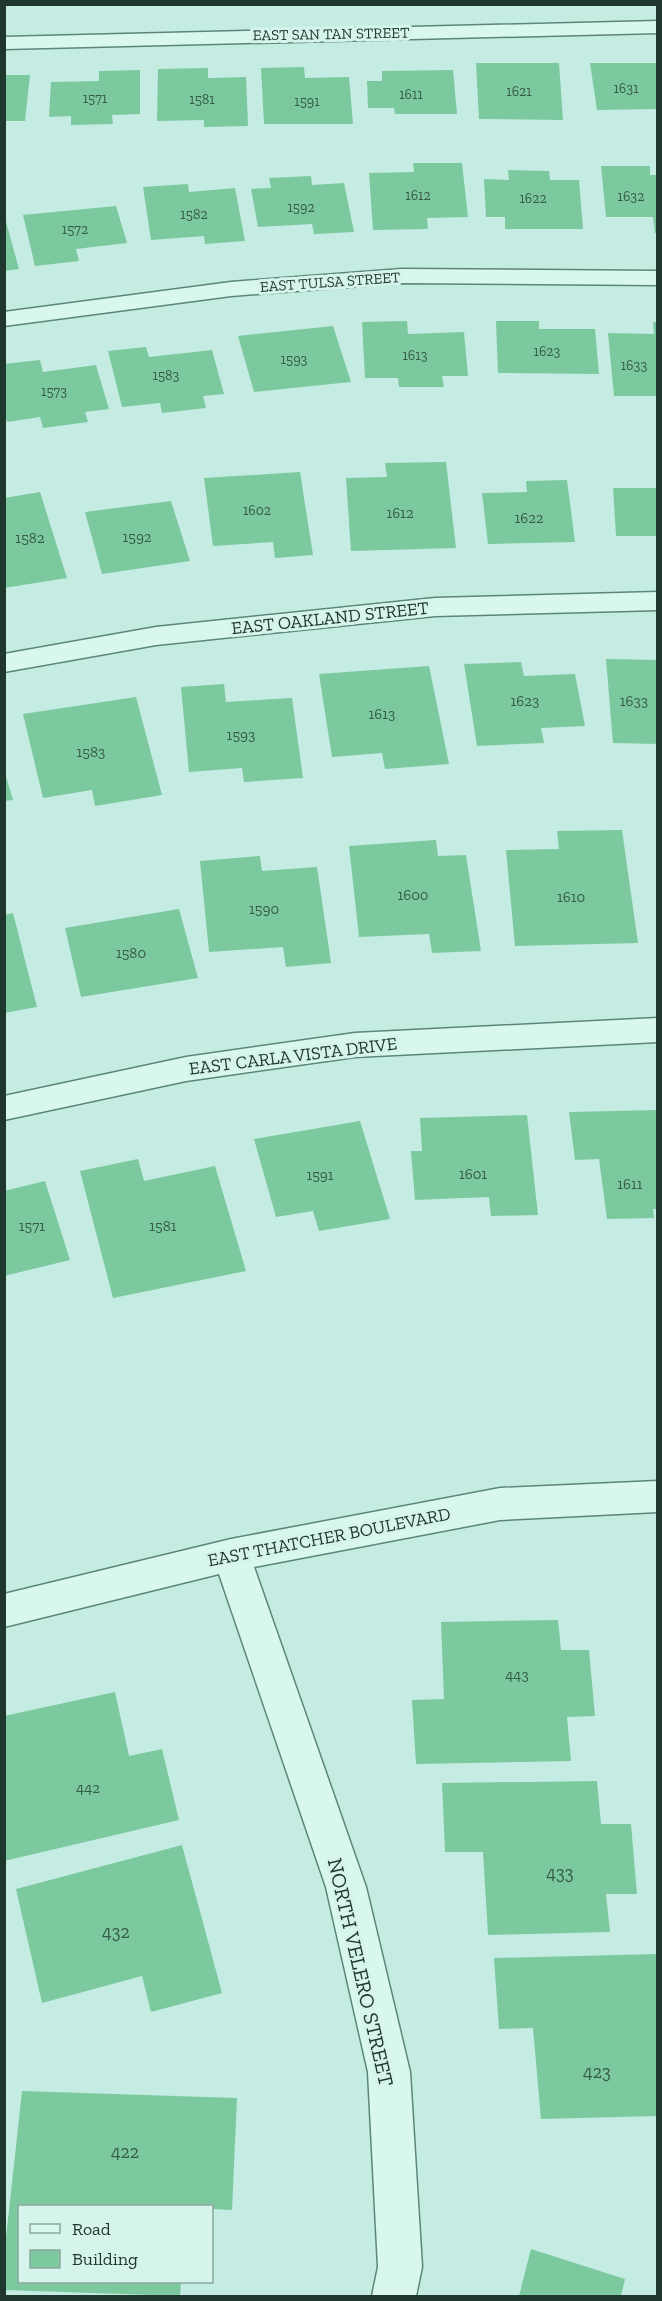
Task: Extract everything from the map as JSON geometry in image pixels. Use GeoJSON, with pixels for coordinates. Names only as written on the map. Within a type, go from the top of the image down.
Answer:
{"type":"FeatureCollection","features":[{"type":"Feature","properties":{"kind":"street","name":"EAST SAN TAN STREET"},"geometry":{"type":"LineString","coordinates":[[4,43],[657,27]]}},
{"type":"Feature","properties":{"kind":"street","name":"EAST TULSA STREET"},"geometry":{"type":"LineString","coordinates":[[4,319],[231,289],[402,276],[657,278]]}},
{"type":"Feature","properties":{"kind":"street","name":"EAST OAKLAND STREET"},"geometry":{"type":"LineString","coordinates":[[4,663],[156,636],[435,608],[657,601]]}},
{"type":"Feature","properties":{"kind":"street","name":"EAST CARLA VISTA DRIVE"},"geometry":{"type":"LineString","coordinates":[[4,1108],[186,1069],[355,1045],[657,1030]]}},
{"type":"Feature","properties":{"kind":"street","name":"EAST THATCHER BOULEVARD"},"geometry":{"type":"LineString","coordinates":[[4,1611],[231,1555],[500,1504],[657,1496]]}},
{"type":"Feature","properties":{"kind":"street","name":"NORTH VELERO STREET"},"geometry":{"type":"LineString","coordinates":[[231,1555],[345,1887],[389,2072],[400,2267],[394,2296]]}},
{"type":"Feature","properties":{"kind":"building"},"geometry":{"type":"Polygon","coordinates":[[[476,63],[559,63],[563,120],[479,119],[476,63]]]}},
{"type":"Feature","properties":{"kind":"building"},"geometry":{"type":"Polygon","coordinates":[[[590,63],[657,63],[658,109],[597,110],[590,63]]]}},
{"type":"Feature","properties":{"kind":"building"},"geometry":{"type":"Polygon","coordinates":[[[304,67],[305,78],[349,77],[353,124],[264,124],[261,68],[304,67]]]}},
{"type":"Feature","properties":{"kind":"building"},"geometry":{"type":"Polygon","coordinates":[[[208,68],[208,78],[246,77],[248,126],[204,127],[204,120],[157,121],[158,69],[208,68]]]}},
{"type":"Feature","properties":{"kind":"building"},"geometry":{"type":"Polygon","coordinates":[[[140,70],[140,114],[112,115],[113,124],[71,125],[71,116],[49,117],[51,82],[99,81],[99,71],[140,70]]]}},
{"type":"Feature","properties":{"kind":"building"},"geometry":{"type":"Polygon","coordinates":[[[453,70],[457,114],[395,114],[394,108],[368,108],[367,81],[382,81],[382,71],[453,70]]]}},
{"type":"Feature","properties":{"kind":"building"},"geometry":{"type":"Polygon","coordinates":[[[4,75],[30,75],[25,121],[4,121],[4,75]]]}},
{"type":"Feature","properties":{"kind":"building"},"geometry":{"type":"Polygon","coordinates":[[[413,163],[462,163],[468,217],[427,218],[428,229],[373,230],[369,173],[414,172],[413,163]]]}},
{"type":"Feature","properties":{"kind":"building"},"geometry":{"type":"Polygon","coordinates":[[[601,166],[650,166],[650,175],[658,175],[658,233],[655,233],[653,217],[606,217],[601,166]]]}},
{"type":"Feature","properties":{"kind":"building"},"geometry":{"type":"Polygon","coordinates":[[[508,170],[549,171],[550,180],[579,180],[583,229],[505,229],[505,217],[486,217],[484,179],[509,180],[508,170]]]}},
{"type":"Feature","properties":{"kind":"building"},"geometry":{"type":"Polygon","coordinates":[[[311,176],[312,185],[344,183],[354,232],[314,234],[312,224],[258,227],[251,189],[271,188],[269,178],[311,176]]]}},
{"type":"Feature","properties":{"kind":"building"},"geometry":{"type":"Polygon","coordinates":[[[188,184],[189,192],[235,188],[245,241],[205,244],[204,236],[151,240],[143,187],[188,184]]]}},
{"type":"Feature","properties":{"kind":"building"},"geometry":{"type":"Polygon","coordinates":[[[116,206],[127,243],[76,249],[79,261],[35,266],[23,215],[116,206]]]}},
{"type":"Feature","properties":{"kind":"building"},"geometry":{"type":"Polygon","coordinates":[[[5,218],[19,269],[4,271],[5,218]]]}},
{"type":"Feature","properties":{"kind":"building"},"geometry":{"type":"Polygon","coordinates":[[[407,321],[408,334],[464,332],[468,376],[442,376],[444,387],[399,387],[398,378],[365,378],[362,322],[407,321]]]}},
{"type":"Feature","properties":{"kind":"building"},"geometry":{"type":"Polygon","coordinates":[[[496,321],[539,321],[539,329],[595,329],[599,374],[498,373],[496,321]]]}},
{"type":"Feature","properties":{"kind":"building"},"geometry":{"type":"Polygon","coordinates":[[[653,322],[658,322],[658,396],[614,396],[608,333],[654,334],[653,322]]]}},
{"type":"Feature","properties":{"kind":"building"},"geometry":{"type":"Polygon","coordinates":[[[333,326],[351,382],[254,392],[238,336],[333,326]]]}},
{"type":"Feature","properties":{"kind":"building"},"geometry":{"type":"Polygon","coordinates":[[[146,347],[149,357],[212,350],[224,394],[203,396],[206,408],[162,413],[160,403],[122,407],[108,351],[146,347]]]}},
{"type":"Feature","properties":{"kind":"building"},"geometry":{"type":"Polygon","coordinates":[[[40,360],[43,372],[96,365],[109,409],[85,412],[88,422],[43,428],[40,417],[7,422],[4,411],[4,364],[40,360]]]}},
{"type":"Feature","properties":{"kind":"building"},"geometry":{"type":"Polygon","coordinates":[[[446,462],[456,548],[351,551],[346,478],[387,477],[385,463],[446,462]]]}},
{"type":"Feature","properties":{"kind":"building"},"geometry":{"type":"Polygon","coordinates":[[[300,472],[313,555],[275,558],[273,542],[213,546],[204,478],[300,472]]]}},
{"type":"Feature","properties":{"kind":"building"},"geometry":{"type":"Polygon","coordinates":[[[567,480],[575,542],[488,544],[482,493],[527,492],[526,481],[567,480]]]}},
{"type":"Feature","properties":{"kind":"building"},"geometry":{"type":"Polygon","coordinates":[[[613,488],[658,488],[658,536],[616,536],[613,488]]]}},
{"type":"Feature","properties":{"kind":"building"},"geometry":{"type":"Polygon","coordinates":[[[40,492],[67,578],[4,588],[4,498],[40,492]]]}},
{"type":"Feature","properties":{"kind":"building"},"geometry":{"type":"Polygon","coordinates":[[[171,501],[190,561],[102,574],[85,512],[171,501]]]}},
{"type":"Feature","properties":{"kind":"building"},"geometry":{"type":"Polygon","coordinates":[[[606,659],[658,660],[658,744],[613,743],[606,659]]]}},
{"type":"Feature","properties":{"kind":"building"},"geometry":{"type":"Polygon","coordinates":[[[521,662],[524,676],[575,674],[585,726],[541,728],[544,743],[477,746],[464,664],[521,662]]]}},
{"type":"Feature","properties":{"kind":"building"},"geometry":{"type":"Polygon","coordinates":[[[429,666],[449,764],[385,769],[382,753],[332,757],[319,674],[429,666]]]}},
{"type":"Feature","properties":{"kind":"building"},"geometry":{"type":"Polygon","coordinates":[[[224,684],[226,702],[292,698],[303,778],[244,782],[242,768],[189,772],[181,687],[224,684]]]}},
{"type":"Feature","properties":{"kind":"building"},"geometry":{"type":"Polygon","coordinates":[[[136,697],[162,795],[95,806],[92,790],[43,798],[23,714],[136,697]]]}},
{"type":"Feature","properties":{"kind":"building"},"geometry":{"type":"Polygon","coordinates":[[[4,770],[13,800],[4,801],[4,770]]]}},
{"type":"Feature","properties":{"kind":"building"},"geometry":{"type":"Polygon","coordinates":[[[622,830],[638,943],[515,946],[506,850],[559,849],[557,831],[622,830]]]}},
{"type":"Feature","properties":{"kind":"building"},"geometry":{"type":"Polygon","coordinates":[[[436,840],[438,856],[466,855],[481,951],[432,953],[429,934],[359,937],[349,846],[436,840]]]}},
{"type":"Feature","properties":{"kind":"building"},"geometry":{"type":"Polygon","coordinates":[[[260,856],[262,871],[317,867],[331,963],[286,967],[283,947],[209,952],[200,861],[260,856]]]}},
{"type":"Feature","properties":{"kind":"building"},"geometry":{"type":"Polygon","coordinates":[[[179,909],[198,978],[81,997],[65,928],[179,909]]]}},
{"type":"Feature","properties":{"kind":"building"},"geometry":{"type":"Polygon","coordinates":[[[13,913],[37,1007],[4,1013],[4,915],[13,913]]]}},
{"type":"Feature","properties":{"kind":"building"},"geometry":{"type":"Polygon","coordinates":[[[658,1110],[658,1209],[653,1209],[654,1218],[607,1219],[599,1159],[575,1160],[569,1112],[658,1110]]]}},
{"type":"Feature","properties":{"kind":"building"},"geometry":{"type":"Polygon","coordinates":[[[527,1115],[538,1215],[491,1216],[489,1197],[415,1200],[411,1151],[422,1151],[420,1118],[527,1115]]]}},
{"type":"Feature","properties":{"kind":"building"},"geometry":{"type":"Polygon","coordinates":[[[360,1121],[390,1219],[319,1231],[313,1211],[276,1217],[254,1139],[360,1121]]]}},
{"type":"Feature","properties":{"kind":"building"},"geometry":{"type":"Polygon","coordinates":[[[138,1159],[144,1181],[215,1166],[246,1271],[113,1298],[80,1171],[138,1159]]]}},
{"type":"Feature","properties":{"kind":"building"},"geometry":{"type":"Polygon","coordinates":[[[45,1181],[70,1260],[4,1276],[4,1191],[45,1181]]]}},
{"type":"Feature","properties":{"kind":"building"},"geometry":{"type":"Polygon","coordinates":[[[558,1620],[561,1650],[589,1650],[595,1716],[567,1717],[571,1761],[416,1764],[412,1700],[444,1699],[441,1622],[558,1620]]]}},
{"type":"Feature","properties":{"kind":"building"},"geometry":{"type":"Polygon","coordinates":[[[115,1692],[129,1756],[162,1749],[179,1820],[4,1861],[4,1716],[115,1692]]]}},
{"type":"Feature","properties":{"kind":"building"},"geometry":{"type":"Polygon","coordinates":[[[597,1781],[601,1824],[631,1824],[637,1894],[606,1894],[610,1932],[488,1935],[483,1852],[445,1852],[442,1783],[597,1781]]]}},
{"type":"Feature","properties":{"kind":"building"},"geometry":{"type":"Polygon","coordinates":[[[182,1845],[222,1993],[151,2012],[142,1976],[42,2003],[16,1889],[182,1845]]]}},
{"type":"Feature","properties":{"kind":"building"},"geometry":{"type":"Polygon","coordinates":[[[658,1954],[658,2116],[541,2119],[533,2028],[499,2029],[494,1958],[658,1954]]]}},
{"type":"Feature","properties":{"kind":"building"},"geometry":{"type":"Polygon","coordinates":[[[22,2091],[237,2098],[232,2210],[213,2209],[213,2205],[18,2205],[18,2283],[181,2283],[180,2296],[4,2290],[4,2256],[22,2091]]]}},
{"type":"Feature","properties":{"kind":"building"},"geometry":{"type":"Polygon","coordinates":[[[531,2249],[625,2279],[621,2296],[519,2296],[531,2249]]]}}]}
